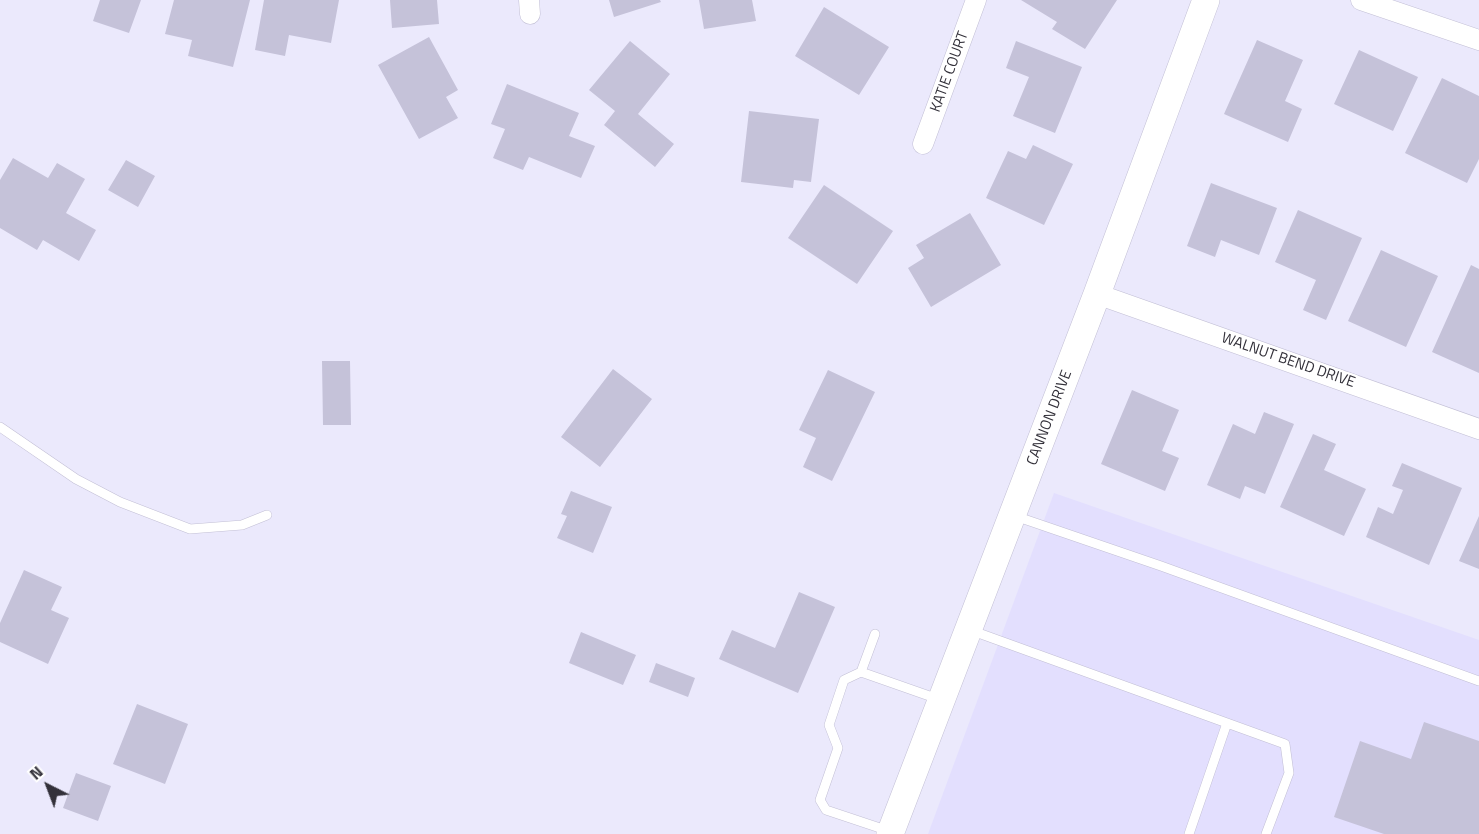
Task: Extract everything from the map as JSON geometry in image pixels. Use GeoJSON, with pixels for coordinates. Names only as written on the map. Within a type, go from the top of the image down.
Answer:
{"type":"FeatureCollection","features":[{"type":"Feature","properties":{"kind":"street","name":"KATIE COURT"},"geometry":{"type":"LineString","coordinates":[[923,144],[976,0]]}},
{"type":"Feature","properties":{"kind":"street","name":"CANNON DRIVE"},"geometry":{"type":"LineString","coordinates":[[890,833],[1097,294],[1206,0]]}},
{"type":"Feature","properties":{"kind":"street"},"geometry":{"type":"LineString","coordinates":[[1361,0],[1479,40]]}},
{"type":"Feature","properties":{"kind":"street","name":"WALNUT BEND DRIVE"},"geometry":{"type":"LineString","coordinates":[[1097,294],[1479,429]]}},
{"type":"Feature","properties":{"kind":"lane"},"geometry":{"type":"LineString","coordinates":[[0,427],[76,479],[120,502],[190,529],[242,525],[267,515]]}},
{"type":"Feature","properties":{"kind":"lane"},"geometry":{"type":"LineString","coordinates":[[1012,516],[1161,566],[1479,681]]}},
{"type":"Feature","properties":{"kind":"lane"},"geometry":{"type":"LineString","coordinates":[[969,630],[1285,744],[1289,773],[1266,834]]}},
{"type":"Feature","properties":{"kind":"lane"},"geometry":{"type":"LineString","coordinates":[[861,672],[875,634]]}},
{"type":"Feature","properties":{"kind":"lane"},"geometry":{"type":"LineString","coordinates":[[890,833],[826,810],[820,801],[838,748],[829,725],[844,680],[861,672],[942,700]]}},
{"type":"Feature","properties":{"kind":"lane"},"geometry":{"type":"LineString","coordinates":[[1189,834],[1227,723]]}},
{"type":"Feature","properties":{"kind":"shaded area"},"geometry":{"type":"Polygon","coordinates":[[[1054,493],[1479,640],[1479,834],[928,834],[1054,493]]]}},
{"type":"Feature","properties":{"kind":"building"},"geometry":{"type":"Polygon","coordinates":[[[100,0],[141,0],[129,33],[93,21],[100,0]]]}},
{"type":"Feature","properties":{"kind":"building"},"geometry":{"type":"Polygon","coordinates":[[[174,0],[250,0],[233,67],[188,56],[192,40],[165,34],[174,0]]]}},
{"type":"Feature","properties":{"kind":"building"},"geometry":{"type":"Polygon","coordinates":[[[264,0],[339,0],[331,43],[289,35],[285,56],[255,50],[264,0]]]}},
{"type":"Feature","properties":{"kind":"building"},"geometry":{"type":"Polygon","coordinates":[[[390,0],[437,0],[439,24],[392,28],[390,0]]]}},
{"type":"Feature","properties":{"kind":"building"},"geometry":{"type":"Polygon","coordinates":[[[609,0],[660,0],[661,2],[614,17],[609,0]]]}},
{"type":"Feature","properties":{"kind":"building"},"geometry":{"type":"Polygon","coordinates":[[[699,0],[752,0],[756,21],[704,29],[699,0]]]}},
{"type":"Feature","properties":{"kind":"building"},"geometry":{"type":"Polygon","coordinates":[[[1021,0],[1117,0],[1085,49],[1052,29],[1057,22],[1021,0]]]}},
{"type":"Feature","properties":{"kind":"building"},"geometry":{"type":"Polygon","coordinates":[[[824,7],[889,47],[859,95],[795,56],[824,7]]]}},
{"type":"Feature","properties":{"kind":"building"},"geometry":{"type":"Polygon","coordinates":[[[429,37],[458,90],[446,97],[458,118],[419,139],[378,65],[429,37]]]}},
{"type":"Feature","properties":{"kind":"building"},"geometry":{"type":"Polygon","coordinates":[[[1257,40],[1303,60],[1285,101],[1302,109],[1288,142],[1224,114],[1257,40]]]}},
{"type":"Feature","properties":{"kind":"building"},"geometry":{"type":"Polygon","coordinates":[[[630,41],[670,74],[638,114],[674,144],[655,167],[604,125],[615,111],[589,90],[630,41]]]}},
{"type":"Feature","properties":{"kind":"building"},"geometry":{"type":"Polygon","coordinates":[[[1016,41],[1082,67],[1055,133],[1013,116],[1029,77],[1006,68],[1016,41]]]}},
{"type":"Feature","properties":{"kind":"building"},"geometry":{"type":"Polygon","coordinates":[[[1359,50],[1418,77],[1393,131],[1334,104],[1359,50]]]}},
{"type":"Feature","properties":{"kind":"building"},"geometry":{"type":"Polygon","coordinates":[[[1442,78],[1479,96],[1479,159],[1467,183],[1405,153],[1442,78]]]}},
{"type":"Feature","properties":{"kind":"building"},"geometry":{"type":"Polygon","coordinates":[[[507,84],[579,113],[569,136],[595,146],[581,178],[529,157],[523,170],[493,158],[505,129],[491,124],[507,84]]]}},
{"type":"Feature","properties":{"kind":"building"},"geometry":{"type":"Polygon","coordinates":[[[749,111],[819,119],[811,182],[794,180],[793,188],[741,182],[749,111]]]}},
{"type":"Feature","properties":{"kind":"building"},"geometry":{"type":"Polygon","coordinates":[[[1033,145],[1073,164],[1044,225],[986,198],[1008,151],[1026,159],[1033,145]]]}},
{"type":"Feature","properties":{"kind":"building"},"geometry":{"type":"Polygon","coordinates":[[[13,158],[48,178],[57,163],[85,179],[66,213],[96,230],[79,261],[43,240],[37,250],[0,228],[0,180],[13,158]]]}},
{"type":"Feature","properties":{"kind":"building"},"geometry":{"type":"Polygon","coordinates":[[[126,160],[155,176],[138,207],[108,190],[126,160]]]}},
{"type":"Feature","properties":{"kind":"building"},"geometry":{"type":"Polygon","coordinates":[[[1211,183],[1277,208],[1259,255],[1221,240],[1215,257],[1187,246],[1211,183]]]}},
{"type":"Feature","properties":{"kind":"building"},"geometry":{"type":"Polygon","coordinates":[[[824,185],[893,231],[857,284],[788,238],[824,185]]]}},
{"type":"Feature","properties":{"kind":"building"},"geometry":{"type":"Polygon","coordinates":[[[1298,210],[1362,238],[1326,320],[1303,310],[1316,280],[1275,262],[1298,210]]]}},
{"type":"Feature","properties":{"kind":"building"},"geometry":{"type":"Polygon","coordinates":[[[970,213],[1001,265],[931,307],[908,268],[924,258],[916,245],[970,213]]]}},
{"type":"Feature","properties":{"kind":"building"},"geometry":{"type":"Polygon","coordinates":[[[1381,250],[1438,276],[1406,347],[1348,321],[1381,250]]]}},
{"type":"Feature","properties":{"kind":"building"},"geometry":{"type":"Polygon","coordinates":[[[1471,265],[1479,269],[1479,373],[1432,352],[1471,265]]]}},
{"type":"Feature","properties":{"kind":"building"},"geometry":{"type":"Polygon","coordinates":[[[322,361],[350,361],[351,425],[323,425],[322,361]]]}},
{"type":"Feature","properties":{"kind":"building"},"geometry":{"type":"Polygon","coordinates":[[[613,369],[652,399],[600,467],[561,437],[613,369]]]}},
{"type":"Feature","properties":{"kind":"building"},"geometry":{"type":"Polygon","coordinates":[[[828,370],[875,392],[832,481],[803,467],[816,438],[799,430],[828,370]]]}},
{"type":"Feature","properties":{"kind":"building"},"geometry":{"type":"Polygon","coordinates":[[[1132,390],[1179,410],[1162,451],[1179,458],[1165,491],[1101,464],[1132,390]]]}},
{"type":"Feature","properties":{"kind":"building"},"geometry":{"type":"Polygon","coordinates":[[[1264,412],[1294,424],[1265,494],[1245,486],[1240,499],[1207,485],[1233,424],[1255,434],[1264,412]]]}},
{"type":"Feature","properties":{"kind":"building"},"geometry":{"type":"Polygon","coordinates":[[[1313,434],[1336,444],[1324,470],[1366,489],[1344,536],[1280,507],[1313,434]]]}},
{"type":"Feature","properties":{"kind":"building"},"geometry":{"type":"Polygon","coordinates":[[[1402,463],[1462,488],[1429,565],[1366,537],[1378,507],[1393,514],[1403,490],[1392,486],[1402,463]]]}},
{"type":"Feature","properties":{"kind":"building"},"geometry":{"type":"Polygon","coordinates":[[[571,491],[612,507],[593,553],[557,538],[567,516],[561,514],[571,491]]]}},
{"type":"Feature","properties":{"kind":"building"},"geometry":{"type":"Polygon","coordinates":[[[1479,516],[1479,569],[1459,561],[1479,516]]]}},
{"type":"Feature","properties":{"kind":"building"},"geometry":{"type":"Polygon","coordinates":[[[24,570],[62,587],[51,610],[69,618],[48,664],[0,642],[0,623],[24,570]]]}},
{"type":"Feature","properties":{"kind":"building"},"geometry":{"type":"Polygon","coordinates":[[[799,592],[835,607],[798,693],[719,659],[732,630],[775,648],[799,592]]]}},
{"type":"Feature","properties":{"kind":"building"},"geometry":{"type":"Polygon","coordinates":[[[581,632],[636,655],[623,685],[569,663],[581,632]]]}},
{"type":"Feature","properties":{"kind":"building"},"geometry":{"type":"Polygon","coordinates":[[[656,663],[695,678],[688,697],[649,682],[656,663]]]}},
{"type":"Feature","properties":{"kind":"building"},"geometry":{"type":"Polygon","coordinates":[[[137,704],[188,724],[165,784],[113,764],[137,704]]]}},
{"type":"Feature","properties":{"kind":"building"},"geometry":{"type":"Polygon","coordinates":[[[1424,722],[1479,741],[1479,834],[1384,834],[1334,817],[1360,741],[1411,759],[1424,722]]]}},
{"type":"Feature","properties":{"kind":"building"},"geometry":{"type":"Polygon","coordinates":[[[76,773],[111,786],[98,821],[63,808],[76,773]]]}}]}
